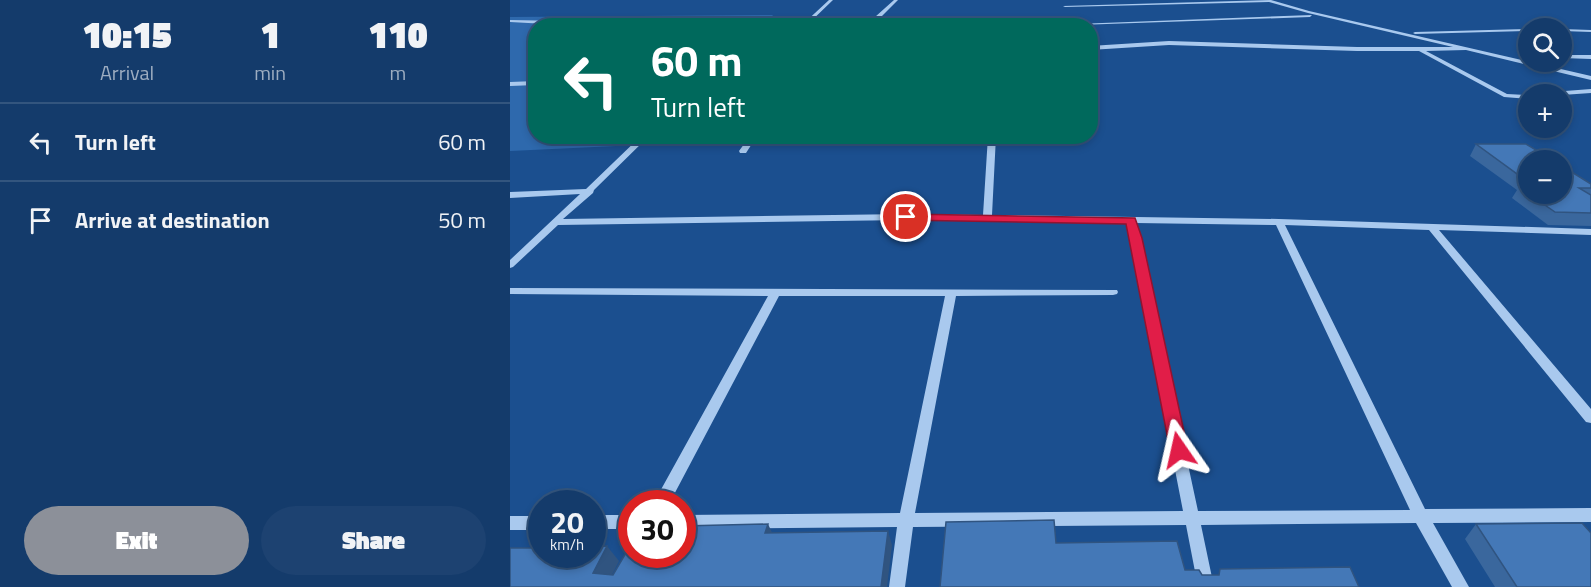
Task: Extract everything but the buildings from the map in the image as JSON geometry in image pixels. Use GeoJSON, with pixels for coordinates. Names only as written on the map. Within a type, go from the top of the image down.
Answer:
{"type":"FeatureCollection","features":[{"type":"Feature","properties":{"kind":"street"},"geometry":{"type":"LineString","coordinates":[[812,18],[831,0]]}},
{"type":"Feature","properties":{"kind":"street"},"geometry":{"type":"LineString","coordinates":[[877,18],[896,0]]}},
{"type":"Feature","properties":{"kind":"street"},"geometry":{"type":"LineString","coordinates":[[1065,0],[1065,6],[1073,18]]}},
{"type":"Feature","properties":{"kind":"street"},"geometry":{"type":"LineString","coordinates":[[1065,6],[1267,0],[1591,78]]}},
{"type":"Feature","properties":{"kind":"street"},"geometry":{"type":"LineString","coordinates":[[1098,24],[1323,15]]}},
{"type":"Feature","properties":{"kind":"street"},"geometry":{"type":"LineString","coordinates":[[510,21],[528,21]]}},
{"type":"Feature","properties":{"kind":"street"},"geometry":{"type":"LineString","coordinates":[[1398,33],[1518,30]]}},
{"type":"Feature","properties":{"kind":"street"},"geometry":{"type":"LineString","coordinates":[[1572,30],[1591,31]]}},
{"type":"Feature","properties":{"kind":"street"},"geometry":{"type":"LineString","coordinates":[[1098,47],[1169,43],[1465,49]]}},
{"type":"Feature","properties":{"kind":"street"},"geometry":{"type":"LineString","coordinates":[[1418,49],[1506,96],[1518,97]]}},
{"type":"Feature","properties":{"kind":"street"},"geometry":{"type":"LineString","coordinates":[[1572,57],[1591,57]]}},
{"type":"Feature","properties":{"kind":"street"},"geometry":{"type":"LineString","coordinates":[[1507,58],[1518,58]]}},
{"type":"Feature","properties":{"kind":"street"},"geometry":{"type":"LineString","coordinates":[[510,84],[528,83]]}},
{"type":"Feature","properties":{"kind":"street"},"geometry":{"type":"LineString","coordinates":[[1572,92],[1591,91]]}},
{"type":"Feature","properties":{"kind":"street"},"geometry":{"type":"LineString","coordinates":[[510,265],[638,144]]}},
{"type":"Feature","properties":{"kind":"street"},"geometry":{"type":"LineString","coordinates":[[743,152],[748,144]]}},
{"type":"Feature","properties":{"kind":"street"},"geometry":{"type":"LineString","coordinates":[[987,219],[992,144]]}},
{"type":"Feature","properties":{"kind":"street"},"geometry":{"type":"LineString","coordinates":[[510,195],[590,191]]}},
{"type":"Feature","properties":{"kind":"street"},"geometry":{"type":"LineString","coordinates":[[557,222],[906,217],[1279,222],[1591,232]]}},
{"type":"Feature","properties":{"kind":"street"},"geometry":{"type":"LineString","coordinates":[[1131,220],[1206,587]]}},
{"type":"Feature","properties":{"kind":"street"},"geometry":{"type":"LineString","coordinates":[[1279,222],[1420,516],[1461,587]]}},
{"type":"Feature","properties":{"kind":"street"},"geometry":{"type":"LineString","coordinates":[[1432,227],[1591,418]]}},
{"type":"Feature","properties":{"kind":"street"},"geometry":{"type":"LineString","coordinates":[[510,291],[1113,292]]}},
{"type":"Feature","properties":{"kind":"street"},"geometry":{"type":"LineString","coordinates":[[669,490],[775,293]]}},
{"type":"Feature","properties":{"kind":"street"},"geometry":{"type":"LineString","coordinates":[[897,587],[906,520],[951,293]]}},
{"type":"Feature","properties":{"kind":"street"},"geometry":{"type":"LineString","coordinates":[[696,522],[1591,515]]}},
{"type":"Feature","properties":{"kind":"street"},"geometry":{"type":"LineString","coordinates":[[510,523],[528,523]]}},
{"type":"Feature","properties":{"kind":"shaded area"},"geometry":{"type":"Polygon","coordinates":[[[773,15],[771,18],[528,18],[528,144],[618,144],[616,146],[510,151],[510,17],[773,15]]]}},
{"type":"Feature","properties":{"kind":"route"},"geometry":{"type":"LineString","coordinates":[[906,217],[1131,220],[1179,450]]}}]}
